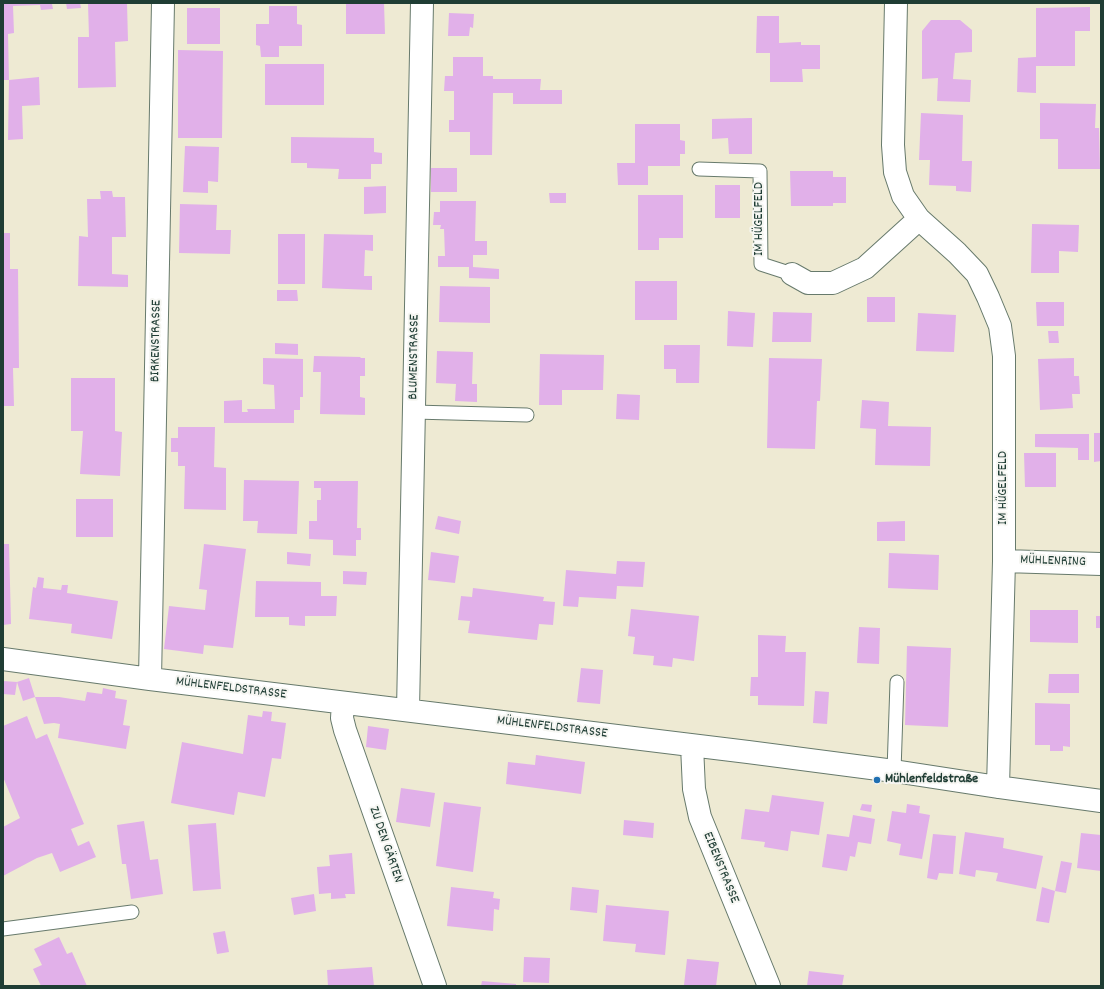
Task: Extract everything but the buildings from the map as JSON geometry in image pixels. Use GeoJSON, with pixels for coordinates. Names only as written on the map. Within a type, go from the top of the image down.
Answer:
{"type":"FeatureCollection","features":[{"type":"Feature","properties":{"kind":"street","name":"BIRKENSTRASSE"},"geometry":{"type":"LineString","coordinates":[[150,679],[163,3]]}},
{"type":"Feature","properties":{"kind":"street","name":"BLUMENSTRASSE"},"geometry":{"type":"LineString","coordinates":[[408,710],[422,3]]}},
{"type":"Feature","properties":{"kind":"street","name":"IM HÜGELFELD"},"geometry":{"type":"LineString","coordinates":[[896,3],[893,145],[895,172],[904,196],[919,220],[957,253],[977,274],[1000,326],[1004,356],[1004,561],[998,787]]}},
{"type":"Feature","properties":{"kind":"street","name":"IM HÜGELFELD"},"geometry":{"type":"LineString","coordinates":[[792,274],[808,283],[833,283],[865,268],[919,220]]}},
{"type":"Feature","properties":{"kind":"street","name":"MÜHLENRING"},"geometry":{"type":"LineString","coordinates":[[1004,561],[1101,564]]}},
{"type":"Feature","properties":{"kind":"street","name":"MÜHLENFELDSTRASSE"},"geometry":{"type":"LineString","coordinates":[[3,659],[150,679],[894,771],[1101,801]]}},
{"type":"Feature","properties":{"kind":"street","name":"ZU DEN GÄRTEN"},"geometry":{"type":"LineString","coordinates":[[343,703],[342,718],[345,730],[435,986]]}},
{"type":"Feature","properties":{"kind":"street","name":"EIBENSTRASSE"},"geometry":{"type":"LineString","coordinates":[[692,746],[694,788],[700,818],[769,986]]}},
{"type":"Feature","properties":{"kind":"lane","name":"IM HÜGELFELD"},"geometry":{"type":"LineString","coordinates":[[699,169],[760,171],[761,264],[792,274]]}},
{"type":"Feature","properties":{"kind":"lane"},"geometry":{"type":"LineString","coordinates":[[414,412],[527,415]]}},
{"type":"Feature","properties":{"kind":"lane"},"geometry":{"type":"LineString","coordinates":[[894,771],[897,682]]}},
{"type":"Feature","properties":{"kind":"lane"},"geometry":{"type":"LineString","coordinates":[[3,929],[132,912]]}},
{"type":"Feature","properties":{"kind":"place","name":"Mühlenfeldstraße"},"geometry":{"type":"Point","coordinates":[877,780]}}]}
